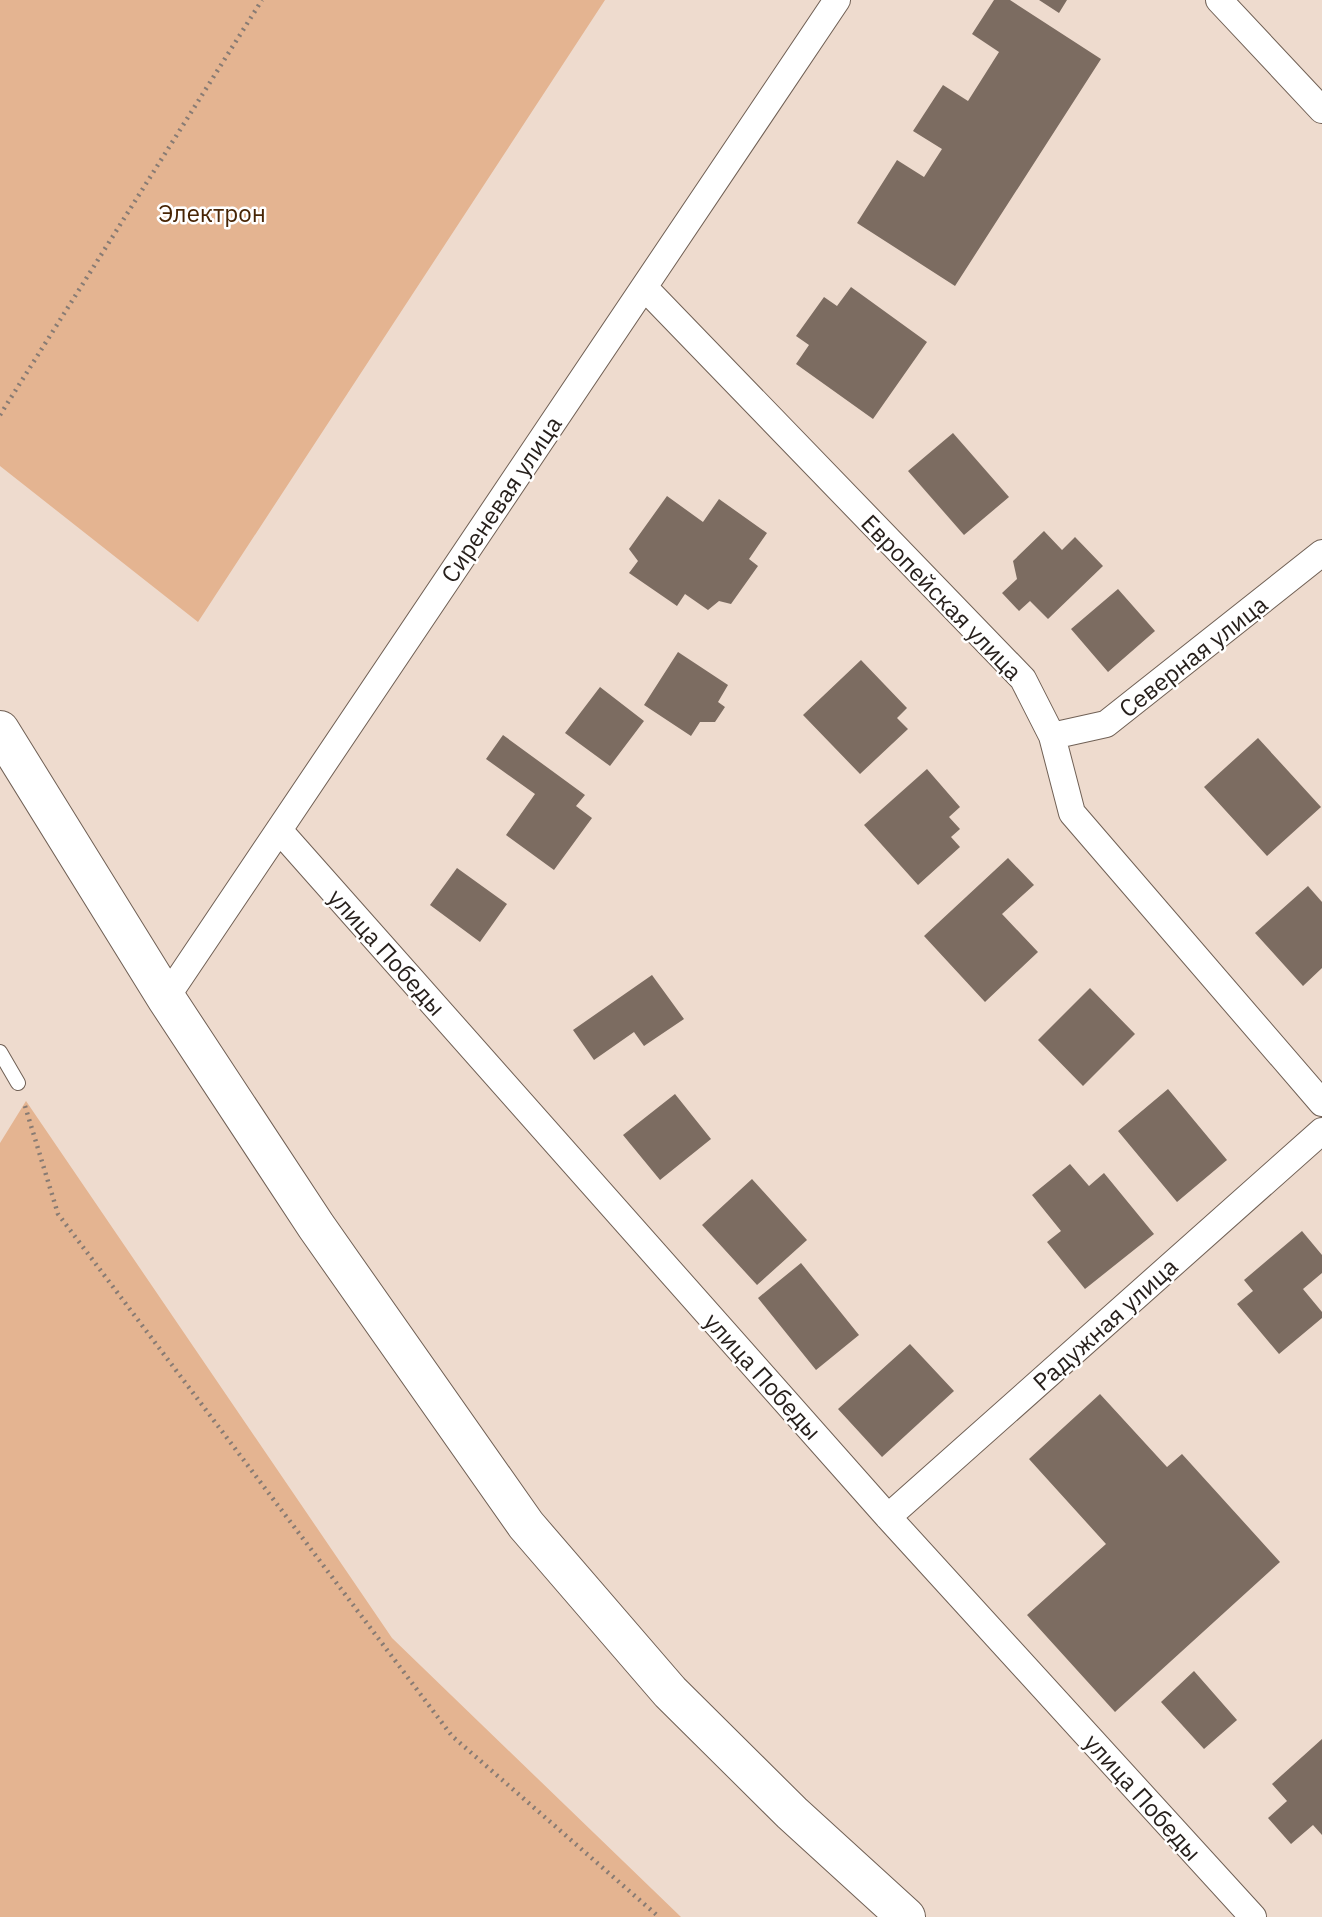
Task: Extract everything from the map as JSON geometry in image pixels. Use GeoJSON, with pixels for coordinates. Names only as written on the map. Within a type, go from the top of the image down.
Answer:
{"type":"FeatureCollection","features":[{"type":"Feature","properties":{"kind":"main road"},"geometry":{"type":"LineString","coordinates":[[0,730],[166,998],[316,1226],[526,1525],[670,1692],[792,1812],[906,1917]]}},
{"type":"Feature","properties":{"kind":"street","name":"Сиреневая улица"},"geometry":{"type":"LineString","coordinates":[[166,998],[837,0]]}},
{"type":"Feature","properties":{"kind":"street"},"geometry":{"type":"LineString","coordinates":[[1219,0],[1322,110]]}},
{"type":"Feature","properties":{"kind":"street","name":"Европейская улица"},"geometry":{"type":"LineString","coordinates":[[644,287],[1023,679],[1052,736],[1072,813],[1322,1103]]}},
{"type":"Feature","properties":{"kind":"street","name":"Северная улица"},"geometry":{"type":"LineString","coordinates":[[1052,736],[1106,724],[1322,553]]}},
{"type":"Feature","properties":{"kind":"street","name":"улица Победы"},"geometry":{"type":"LineString","coordinates":[[279,830],[888,1517],[1253,1917]]}},
{"type":"Feature","properties":{"kind":"street","name":"Радужная улица"},"geometry":{"type":"LineString","coordinates":[[888,1517],[1322,1131]]}},
{"type":"Feature","properties":{"kind":"lane"},"geometry":{"type":"LineString","coordinates":[[0,1052],[18,1083]]}},
{"type":"Feature","properties":{"kind":"path"},"geometry":{"type":"LineString","coordinates":[[0,415],[262,0]]}},
{"type":"Feature","properties":{"kind":"path"},"geometry":{"type":"LineString","coordinates":[[18,1083],[58,1213],[452,1736],[659,1917]]}},
{"type":"Feature","properties":{"kind":"green space","name":"Электрон"},"geometry":{"type":"Polygon","coordinates":[[[0,0],[605,0],[198,622],[0,466],[0,0]]]}},
{"type":"Feature","properties":{"kind":"green space"},"geometry":{"type":"Polygon","coordinates":[[[26,1101],[392,1638],[681,1917],[0,1917],[0,1143],[26,1101]]]}},
{"type":"Feature","properties":{"kind":"building"},"geometry":{"type":"Polygon","coordinates":[[[994,0],[1010,0],[1101,59],[955,286],[857,223],[897,160],[924,177],[942,149],[913,131],[943,85],[968,101],[999,52],[972,34],[994,0]]]}},
{"type":"Feature","properties":{"kind":"building"},"geometry":{"type":"Polygon","coordinates":[[[1039,0],[1067,0],[1059,13],[1039,0]]]}},
{"type":"Feature","properties":{"kind":"building"},"geometry":{"type":"Polygon","coordinates":[[[851,287],[927,342],[873,419],[796,364],[809,345],[796,336],[824,297],[837,306],[851,287]]]}},
{"type":"Feature","properties":{"kind":"building"},"geometry":{"type":"Polygon","coordinates":[[[953,433],[1009,497],[964,535],[908,471],[953,433]]]}},
{"type":"Feature","properties":{"kind":"building"},"geometry":{"type":"Polygon","coordinates":[[[667,496],[703,522],[719,499],[767,533],[749,559],[758,566],[731,604],[719,601],[708,610],[685,594],[677,606],[629,573],[638,561],[629,549],[667,496]]]}},
{"type":"Feature","properties":{"kind":"building"},"geometry":{"type":"Polygon","coordinates":[[[1044,531],[1062,550],[1075,537],[1103,566],[1048,619],[1030,601],[1019,611],[1002,593],[1017,579],[1013,561],[1044,531]]]}},
{"type":"Feature","properties":{"kind":"building"},"geometry":{"type":"Polygon","coordinates":[[[1118,589],[1155,631],[1108,672],[1071,629],[1118,589]]]}},
{"type":"Feature","properties":{"kind":"building"},"geometry":{"type":"Polygon","coordinates":[[[678,652],[728,685],[718,702],[725,707],[715,722],[700,722],[691,736],[644,705],[678,652]]]}},
{"type":"Feature","properties":{"kind":"building"},"geometry":{"type":"Polygon","coordinates":[[[861,660],[907,708],[897,718],[908,729],[860,774],[803,715],[861,660]]]}},
{"type":"Feature","properties":{"kind":"building"},"geometry":{"type":"Polygon","coordinates":[[[600,687],[644,721],[610,766],[565,733],[600,687]]]}},
{"type":"Feature","properties":{"kind":"building"},"geometry":{"type":"Polygon","coordinates":[[[503,735],[585,795],[576,806],[592,818],[554,870],[506,835],[535,794],[486,759],[503,735]]]}},
{"type":"Feature","properties":{"kind":"building"},"geometry":{"type":"Polygon","coordinates":[[[1258,738],[1321,807],[1267,856],[1204,787],[1258,738]]]}},
{"type":"Feature","properties":{"kind":"building"},"geometry":{"type":"Polygon","coordinates":[[[927,769],[960,807],[949,817],[960,829],[951,837],[960,847],[918,885],[864,825],[927,769]]]}},
{"type":"Feature","properties":{"kind":"building"},"geometry":{"type":"Polygon","coordinates":[[[1008,858],[1034,885],[1002,914],[1038,952],[985,1002],[924,936],[1008,858]]]}},
{"type":"Feature","properties":{"kind":"building"},"geometry":{"type":"Polygon","coordinates":[[[457,868],[507,904],[480,942],[430,905],[457,868]]]}},
{"type":"Feature","properties":{"kind":"building"},"geometry":{"type":"Polygon","coordinates":[[[1308,886],[1322,902],[1322,968],[1303,986],[1255,933],[1308,886]]]}},
{"type":"Feature","properties":{"kind":"building"},"geometry":{"type":"Polygon","coordinates":[[[652,975],[684,1019],[644,1046],[634,1032],[594,1060],[573,1030],[652,975]]]}},
{"type":"Feature","properties":{"kind":"building"},"geometry":{"type":"Polygon","coordinates":[[[1090,988],[1135,1034],[1083,1086],[1038,1040],[1090,988]]]}},
{"type":"Feature","properties":{"kind":"building"},"geometry":{"type":"Polygon","coordinates":[[[1168,1089],[1227,1160],[1177,1202],[1118,1131],[1168,1089]]]}},
{"type":"Feature","properties":{"kind":"building"},"geometry":{"type":"Polygon","coordinates":[[[675,1094],[711,1139],[660,1180],[623,1135],[675,1094]]]}},
{"type":"Feature","properties":{"kind":"building"},"geometry":{"type":"Polygon","coordinates":[[[1070,1164],[1089,1186],[1104,1173],[1154,1234],[1085,1289],[1047,1242],[1061,1231],[1032,1195],[1070,1164]]]}},
{"type":"Feature","properties":{"kind":"building"},"geometry":{"type":"Polygon","coordinates":[[[752,1179],[807,1240],[757,1285],[702,1225],[752,1179]]]}},
{"type":"Feature","properties":{"kind":"building"},"geometry":{"type":"Polygon","coordinates":[[[1302,1231],[1322,1255],[1322,1273],[1303,1289],[1322,1312],[1322,1318],[1279,1354],[1237,1304],[1253,1291],[1244,1280],[1302,1231]]]}},
{"type":"Feature","properties":{"kind":"building"},"geometry":{"type":"Polygon","coordinates":[[[801,1263],[859,1335],[816,1370],[758,1298],[801,1263]]]}},
{"type":"Feature","properties":{"kind":"building"},"geometry":{"type":"Polygon","coordinates":[[[910,1344],[954,1391],[882,1457],[838,1409],[910,1344]]]}},
{"type":"Feature","properties":{"kind":"building"},"geometry":{"type":"Polygon","coordinates":[[[1100,1394],[1167,1467],[1182,1454],[1280,1562],[1115,1712],[1027,1615],[1106,1544],[1029,1459],[1100,1394]]]}},
{"type":"Feature","properties":{"kind":"building"},"geometry":{"type":"Polygon","coordinates":[[[1194,1671],[1237,1720],[1204,1749],[1161,1702],[1194,1671]]]}},
{"type":"Feature","properties":{"kind":"building"},"geometry":{"type":"Polygon","coordinates":[[[1322,1739],[1322,1835],[1313,1825],[1291,1844],[1268,1818],[1287,1801],[1272,1784],[1322,1739]]]}}]}
